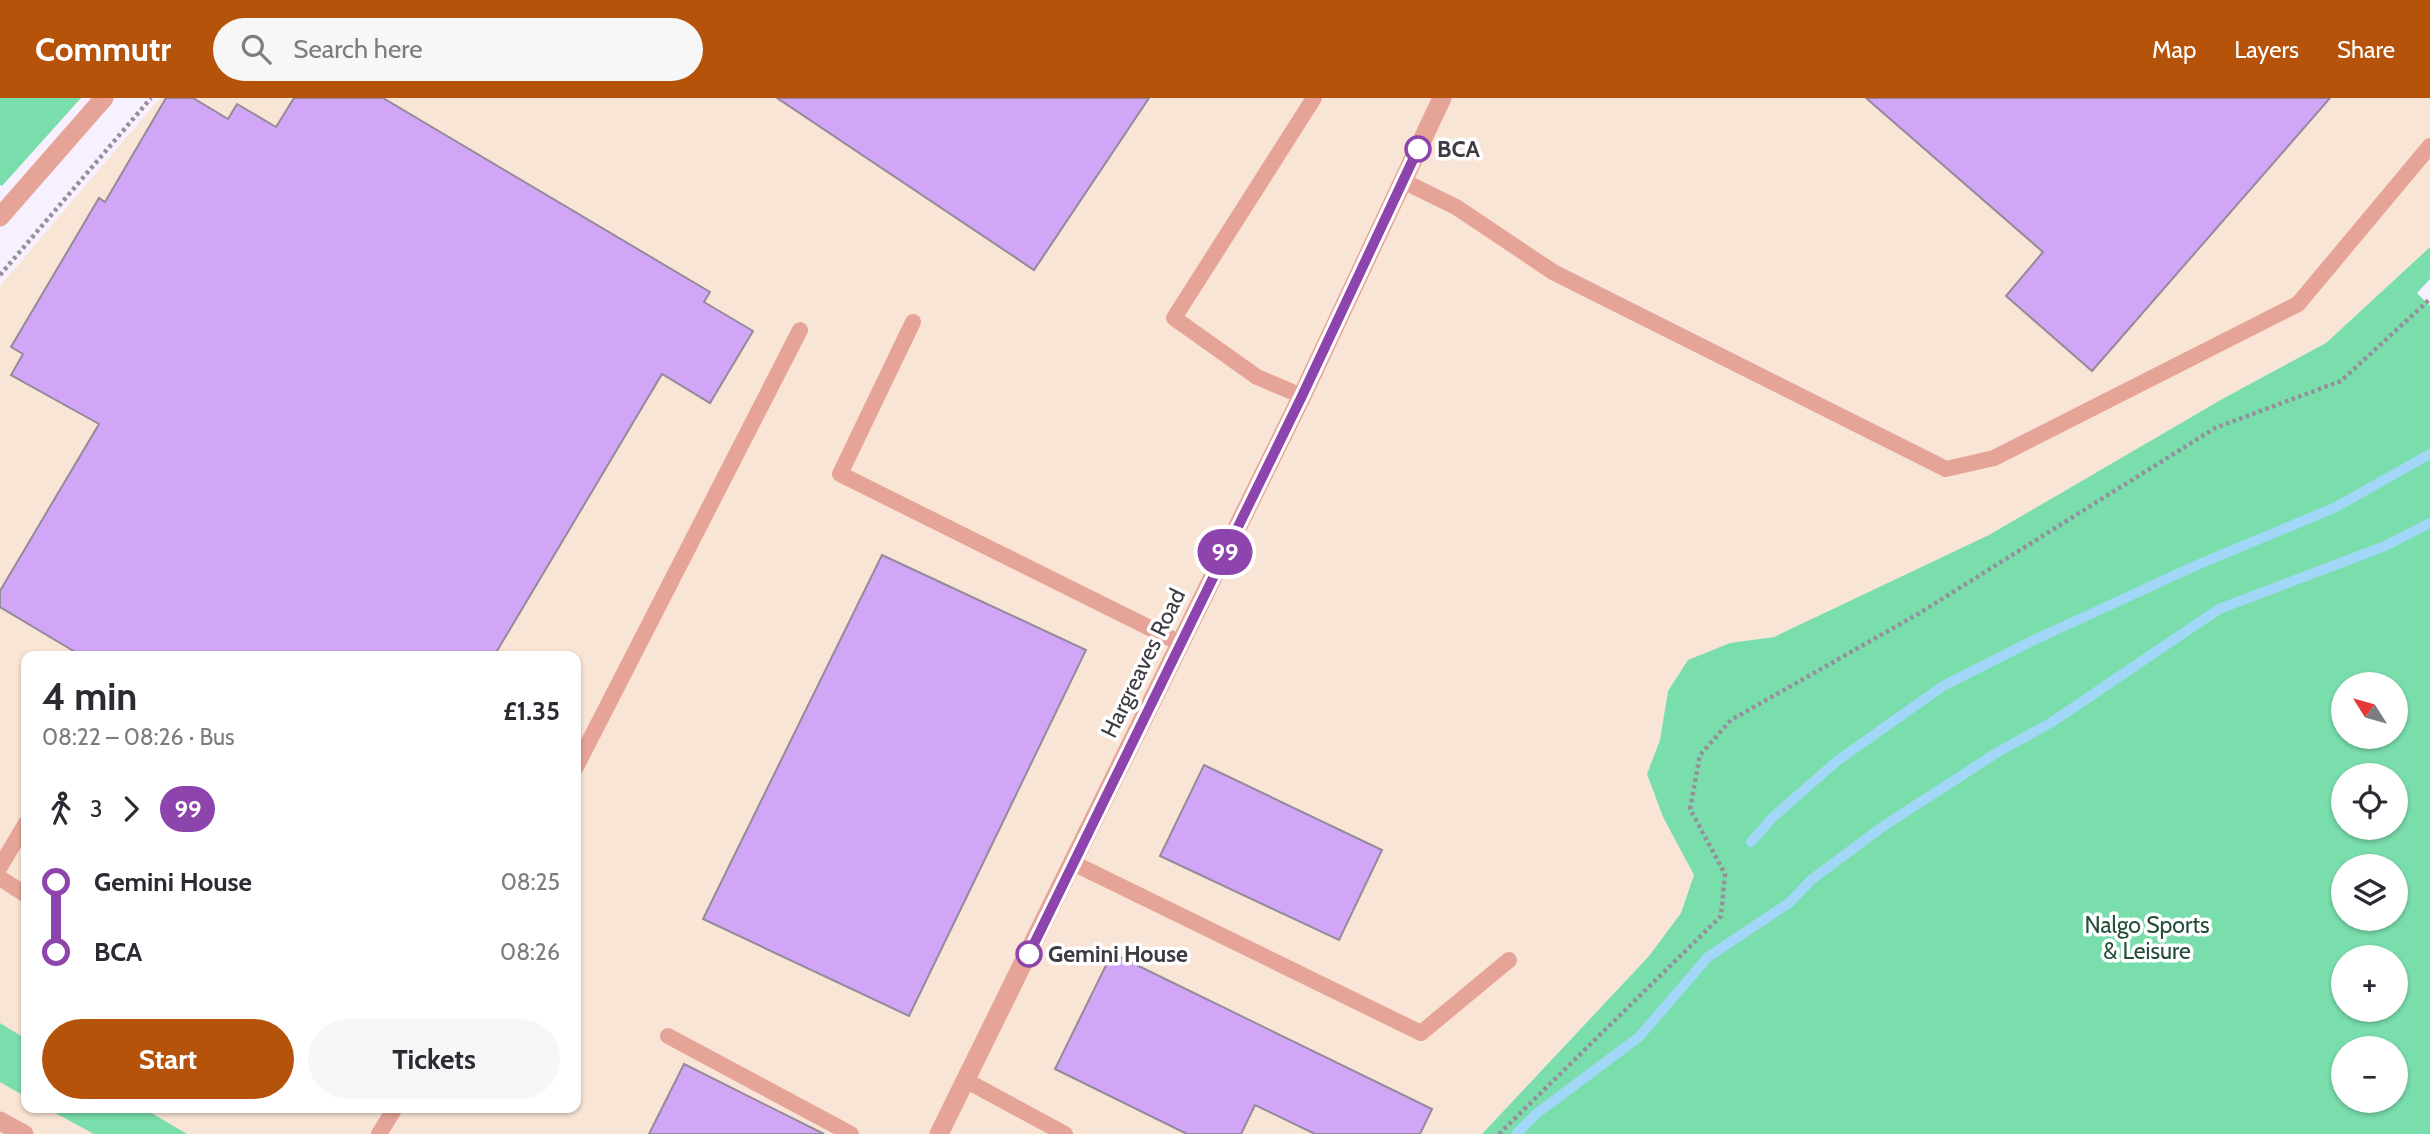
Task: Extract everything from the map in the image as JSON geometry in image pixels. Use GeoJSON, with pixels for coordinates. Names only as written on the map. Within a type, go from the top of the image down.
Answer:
{"type":"FeatureCollection","features":[{"type":"Feature","properties":{"kind":"street"},"geometry":{"type":"LineString","coordinates":[[0,217],[104,98]]}},
{"type":"Feature","properties":{"kind":"street","name":"Hargreaves Road"},"geometry":{"type":"LineString","coordinates":[[939,1134],[1302,396],[1442,98]]}},
{"type":"Feature","properties":{"kind":"street"},"geometry":{"type":"LineString","coordinates":[[0,1121],[24,1134]]}},
{"type":"Feature","properties":{"kind":"lane"},"geometry":{"type":"LineString","coordinates":[[1302,396],[1257,377],[1174,318],[1314,98]]}},
{"type":"Feature","properties":{"kind":"lane"},"geometry":{"type":"LineString","coordinates":[[1403,181],[1455,207],[1553,272],[1946,469],[1994,458],[2298,304],[2430,146]]}},
{"type":"Feature","properties":{"kind":"lane"},"geometry":{"type":"LineString","coordinates":[[913,322],[840,474],[1180,643]]}},
{"type":"Feature","properties":{"kind":"lane"},"geometry":{"type":"LineString","coordinates":[[581,757],[800,330]]}},
{"type":"Feature","properties":{"kind":"lane"},"geometry":{"type":"LineString","coordinates":[[0,867],[21,831]]}},
{"type":"Feature","properties":{"kind":"lane"},"geometry":{"type":"LineString","coordinates":[[1073,863],[1421,1033],[1509,960]]}},
{"type":"Feature","properties":{"kind":"lane"},"geometry":{"type":"LineString","coordinates":[[0,878],[21,892]]}},
{"type":"Feature","properties":{"kind":"lane"},"geometry":{"type":"LineString","coordinates":[[668,1035],[851,1134]]}},
{"type":"Feature","properties":{"kind":"lane"},"geometry":{"type":"LineString","coordinates":[[967,1081],[1065,1134]]}},
{"type":"Feature","properties":{"kind":"lane"},"geometry":{"type":"LineString","coordinates":[[380,1134],[392,1113]]}},
{"type":"Feature","properties":{"kind":"path"},"geometry":{"type":"LineString","coordinates":[[0,275],[151,98]]}},
{"type":"Feature","properties":{"kind":"path"},"geometry":{"type":"LineString","coordinates":[[1499,1134],[1721,916],[1725,874],[1690,809],[1700,755],[1731,720],[1918,614],[2215,428],[2341,381],[2430,299]]}},
{"type":"Feature","properties":{"kind":"shaded area"},"geometry":{"type":"Polygon","coordinates":[[[160,98],[2430,98],[2430,247],[2326,343],[2224,398],[1989,536],[1774,637],[1730,643],[1668,691],[1660,740],[1647,774],[1663,817],[1695,875],[1681,913],[1649,956],[1482,1134],[0,1134],[0,286],[160,98]]]}},
{"type":"Feature","properties":{"kind":"green space"},"geometry":{"type":"Polygon","coordinates":[[[0,98],[81,98],[2,186],[0,185],[0,98]]]}},
{"type":"Feature","properties":{"kind":"green space","name":"Nalgo Sports & Leisure"},"geometry":{"type":"Polygon","coordinates":[[[2430,247],[2430,279],[2417,293],[2430,306],[2430,1134],[1482,1134],[1649,956],[1681,913],[1694,875],[1663,817],[1647,774],[1660,740],[1668,691],[1688,660],[1730,643],[1774,637],[1989,535],[2224,398],[2326,343],[2430,247]]]}},
{"type":"Feature","properties":{"kind":"green space"},"geometry":{"type":"Polygon","coordinates":[[[0,1023],[21,1036],[21,1094],[0,1082],[0,1023]]]}},
{"type":"Feature","properties":{"kind":"green space"},"geometry":{"type":"Polygon","coordinates":[[[55,1113],[151,1113],[187,1134],[94,1134],[55,1113]]]}},
{"type":"Feature","properties":{"kind":"building"},"geometry":{"type":"Polygon","coordinates":[[[166,98],[193,98],[228,119],[237,104],[276,127],[294,98],[383,98],[710,292],[704,302],[753,331],[710,403],[662,374],[497,651],[74,651],[0,607],[0,591],[99,424],[11,375],[23,354],[11,347],[99,198],[105,202],[166,98]]]}},
{"type":"Feature","properties":{"kind":"building"},"geometry":{"type":"Polygon","coordinates":[[[777,98],[1149,98],[1034,270],[777,98]]]}},
{"type":"Feature","properties":{"kind":"building"},"geometry":{"type":"Polygon","coordinates":[[[1866,98],[2330,98],[2092,371],[2006,296],[2043,252],[1866,98]]]}},
{"type":"Feature","properties":{"kind":"building"},"geometry":{"type":"Polygon","coordinates":[[[882,555],[1086,650],[909,1016],[703,919],[882,555]]]}},
{"type":"Feature","properties":{"kind":"building"},"geometry":{"type":"Polygon","coordinates":[[[1204,765],[1382,850],[1339,940],[1160,856],[1204,765]]]}},
{"type":"Feature","properties":{"kind":"building"},"geometry":{"type":"Polygon","coordinates":[[[1112,953],[1432,1109],[1420,1134],[1315,1134],[1255,1105],[1241,1134],[1187,1134],[1055,1069],[1112,953]]]}},
{"type":"Feature","properties":{"kind":"building"},"geometry":{"type":"Polygon","coordinates":[[[684,1064],[824,1134],[649,1134],[684,1064]]]}},
{"type":"Feature","properties":{"kind":"waterway"},"geometry":{"type":"LineString","coordinates":[[1751,842],[1773,817],[1837,761],[1943,686],[2034,640],[2197,565],[2334,508],[2430,454]]}},
{"type":"Feature","properties":{"kind":"waterway"},"geometry":{"type":"LineString","coordinates":[[1516,1134],[1536,1114],[1639,1037],[1708,957],[1789,903],[1811,880],[1882,827],[1998,752],[2052,722],[2219,609],[2385,546],[2430,523]]}},
{"type":"Feature","properties":{"kind":"bus line","name":"99"},"geometry":{"type":"LineString","coordinates":[[1029,954],[1302,396],[1418,149]]}},
{"type":"Feature","properties":{"kind":"place","name":"BCA"},"geometry":{"type":"Point","coordinates":[1418,149]}},
{"type":"Feature","properties":{"kind":"place","name":"Gemini House"},"geometry":{"type":"Point","coordinates":[1029,954]}}]}
